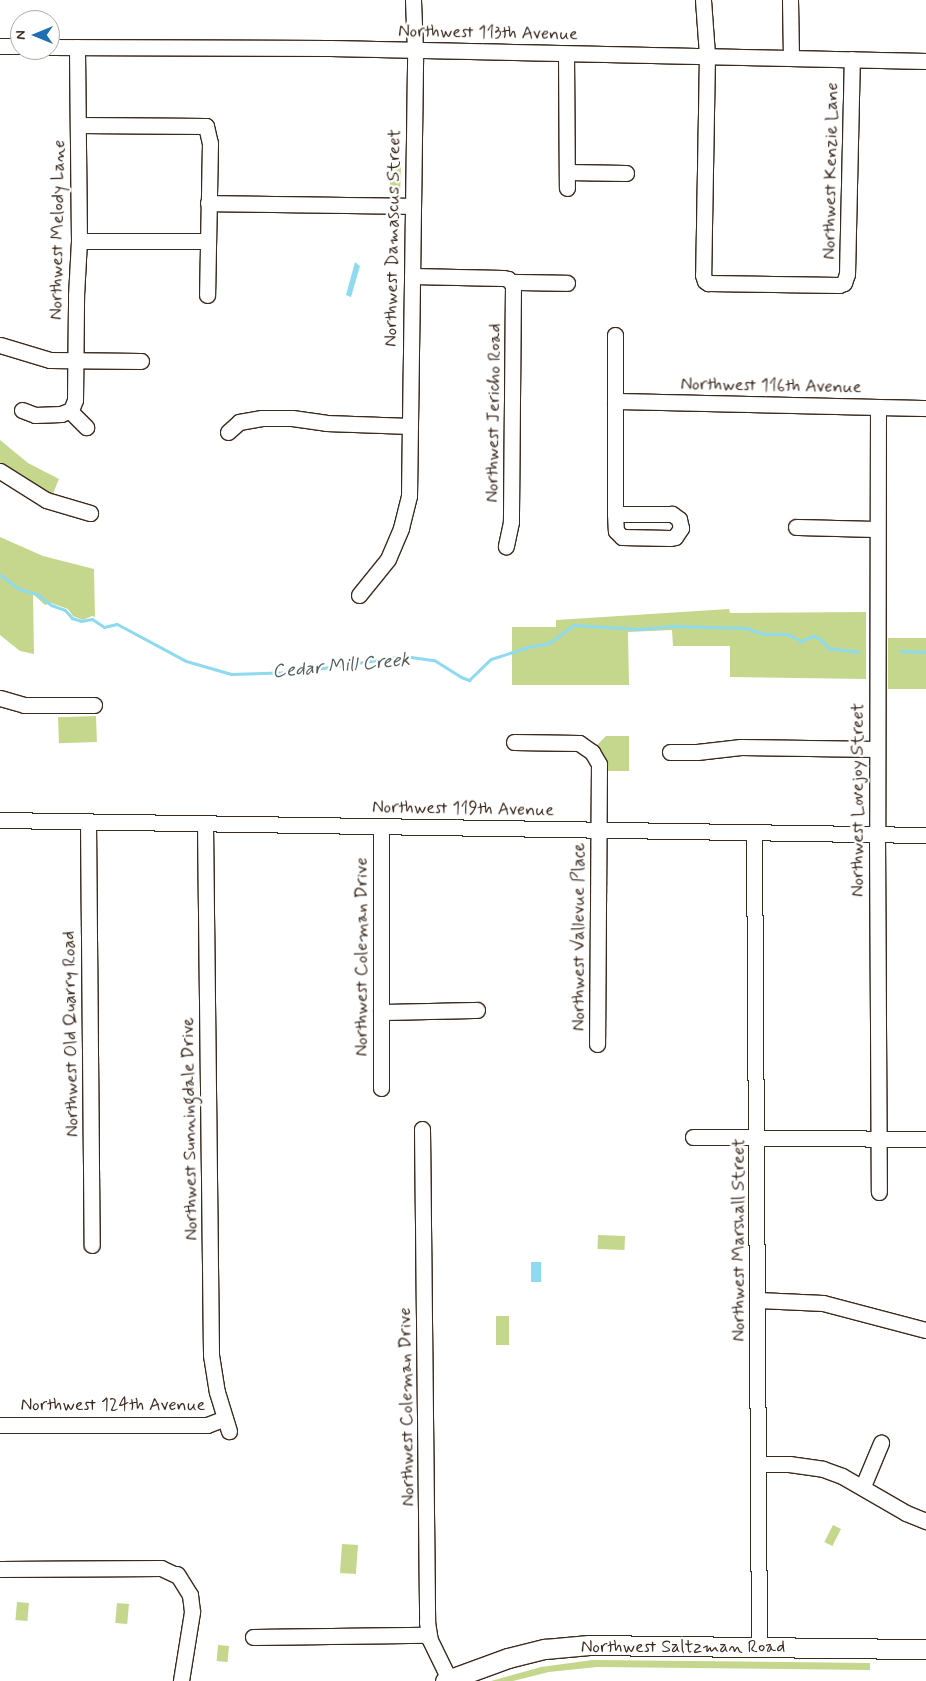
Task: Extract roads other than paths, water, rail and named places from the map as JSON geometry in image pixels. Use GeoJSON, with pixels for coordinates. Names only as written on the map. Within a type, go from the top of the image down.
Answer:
{"type":"FeatureCollection","features":[{"type":"Feature","properties":{"kind":"main road","name":"Northwest Saltzman Road"},"geometry":{"type":"LineString","coordinates":[[447,1680],[508,1658],[566,1646],[615,1644],[926,1649]]}},
{"type":"Feature","properties":{"kind":"street","name":"Northwest Damascus Street"},"geometry":{"type":"LineString","coordinates":[[359,595],[388,559],[407,510],[410,426],[415,50],[413,0]]}},
{"type":"Feature","properties":{"kind":"street"},"geometry":{"type":"LineString","coordinates":[[703,0],[707,55]]}},
{"type":"Feature","properties":{"kind":"street"},"geometry":{"type":"LineString","coordinates":[[790,0],[791,58]]}},
{"type":"Feature","properties":{"kind":"street","name":"Northwest 113th Avenue"},"geometry":{"type":"LineString","coordinates":[[60,47],[415,50],[926,61]]}},
{"type":"Feature","properties":{"kind":"street","name":"Northwest Melody Lane"},"geometry":{"type":"LineString","coordinates":[[70,411],[76,400],[76,296],[79,241],[77,47]]}},
{"type":"Feature","properties":{"kind":"street"},"geometry":{"type":"LineString","coordinates":[[566,54],[567,180],[626,173]]}},
{"type":"Feature","properties":{"kind":"street","name":"Northwest Kenzie Lane"},"geometry":{"type":"LineString","coordinates":[[707,55],[703,267],[705,281],[714,284],[839,285],[844,283],[847,274],[852,60]]}},
{"type":"Feature","properties":{"kind":"street"},"geometry":{"type":"LineString","coordinates":[[79,125],[206,126],[209,135],[207,295]]}},
{"type":"Feature","properties":{"kind":"street"},"geometry":{"type":"LineString","coordinates":[[208,203],[412,206]]}},
{"type":"Feature","properties":{"kind":"street"},"geometry":{"type":"LineString","coordinates":[[79,241],[207,241]]}},
{"type":"Feature","properties":{"kind":"street"},"geometry":{"type":"LineString","coordinates":[[412,276],[503,278],[512,282],[567,283]]}},
{"type":"Feature","properties":{"kind":"street","name":"Northwest Jericho Road"},"geometry":{"type":"LineString","coordinates":[[506,546],[511,522],[514,290],[512,282]]}},
{"type":"Feature","properties":{"kind":"street"},"geometry":{"type":"LineString","coordinates":[[614,335],[616,531],[622,537],[670,538],[679,533],[681,523],[672,514],[616,514]]}},
{"type":"Feature","properties":{"kind":"street"},"geometry":{"type":"LineString","coordinates":[[0,345],[44,359],[141,361]]}},
{"type":"Feature","properties":{"kind":"street","name":"Northwest 116th Avenue"},"geometry":{"type":"LineString","coordinates":[[615,401],[926,408]]}},
{"type":"Feature","properties":{"kind":"street","name":"Northwest Lovejoy Street"},"geometry":{"type":"LineString","coordinates":[[878,407],[877,834],[879,1192]]}},
{"type":"Feature","properties":{"kind":"street"},"geometry":{"type":"LineString","coordinates":[[22,410],[35,415],[61,414],[70,411],[86,426]]}},
{"type":"Feature","properties":{"kind":"street"},"geometry":{"type":"LineString","coordinates":[[228,432],[239,422],[262,418],[292,418],[326,424],[410,426]]}},
{"type":"Feature","properties":{"kind":"street"},"geometry":{"type":"LineString","coordinates":[[0,471],[46,500],[90,513]]}},
{"type":"Feature","properties":{"kind":"street"},"geometry":{"type":"LineString","coordinates":[[796,527],[877,529]]}},
{"type":"Feature","properties":{"kind":"street"},"geometry":{"type":"LineString","coordinates":[[0,698],[24,705],[94,705]]}},
{"type":"Feature","properties":{"kind":"street","name":"Northwest Vallevue Place"},"geometry":{"type":"LineString","coordinates":[[514,742],[579,743],[592,752],[600,770],[600,815],[597,830],[598,1044]]}},
{"type":"Feature","properties":{"kind":"street"},"geometry":{"type":"LineString","coordinates":[[670,752],[697,752],[741,747],[878,749]]}},
{"type":"Feature","properties":{"kind":"street","name":"Northwest 119th Avenue"},"geometry":{"type":"LineString","coordinates":[[0,820],[926,835]]}},
{"type":"Feature","properties":{"kind":"street","name":"Northwest Old Quarry Road"},"geometry":{"type":"LineString","coordinates":[[88,822],[92,1245]]}},
{"type":"Feature","properties":{"kind":"street","name":"Northwest Sunningdale Drive"},"geometry":{"type":"LineString","coordinates":[[205,824],[211,1355],[216,1387],[227,1425]]}},
{"type":"Feature","properties":{"kind":"street","name":"Northwest Coleman Drive"},"geometry":{"type":"LineString","coordinates":[[381,826],[382,1088]]}},
{"type":"Feature","properties":{"kind":"street","name":"Northwest Marshall Street"},"geometry":{"type":"LineString","coordinates":[[754,832],[758,1136],[759,1647]]}},
{"type":"Feature","properties":{"kind":"street"},"geometry":{"type":"LineString","coordinates":[[381,1012],[476,1010]]}},
{"type":"Feature","properties":{"kind":"street","name":"Northwest Coleman Drive"},"geometry":{"type":"LineString","coordinates":[[422,1129],[428,1635],[447,1680]]}},
{"type":"Feature","properties":{"kind":"street"},"geometry":{"type":"LineString","coordinates":[[693,1137],[758,1136],[926,1139]]}},
{"type":"Feature","properties":{"kind":"street"},"geometry":{"type":"LineString","coordinates":[[758,1300],[823,1303],[926,1330]]}},
{"type":"Feature","properties":{"kind":"street","name":"Northwest 124th Avenue"},"geometry":{"type":"LineString","coordinates":[[0,1425],[227,1425]]}},
{"type":"Feature","properties":{"kind":"street"},"geometry":{"type":"LineString","coordinates":[[863,1486],[881,1443]]}},
{"type":"Feature","properties":{"kind":"street"},"geometry":{"type":"LineString","coordinates":[[760,1464],[789,1464],[823,1469],[863,1486],[906,1513],[926,1521]]}},
{"type":"Feature","properties":{"kind":"street"},"geometry":{"type":"LineString","coordinates":[[0,1569],[161,1568],[177,1574],[186,1586],[192,1612],[181,1681]]}},
{"type":"Feature","properties":{"kind":"street"},"geometry":{"type":"LineString","coordinates":[[253,1637],[428,1635]]}},
{"type":"Feature","properties":{"kind":"water"},"geometry":{"type":"Polygon","coordinates":[[[355,262],[360,266],[351,297],[346,295],[355,262]]]}},
{"type":"Feature","properties":{"kind":"water"},"geometry":{"type":"Polygon","coordinates":[[[531,1262],[541,1262],[541,1282],[531,1282],[531,1262]]]}},
{"type":"Feature","properties":{"kind":"waterway","name":"Cedar Mill Creek"},"geometry":{"type":"LineString","coordinates":[[0,575],[19,589],[37,594],[51,605],[65,610],[72,618],[81,621],[92,619],[104,627],[117,624],[186,661],[231,674],[296,672],[404,656],[434,660],[469,680],[491,659],[527,647],[549,643],[574,625],[638,629],[672,626],[746,628],[763,634],[787,634],[801,641],[813,636],[820,639],[828,648],[859,652]]}},
{"type":"Feature","properties":{"kind":"waterway","name":"Cedar Mill Creek"},"geometry":{"type":"LineString","coordinates":[[900,651],[926,652]]}}]}
